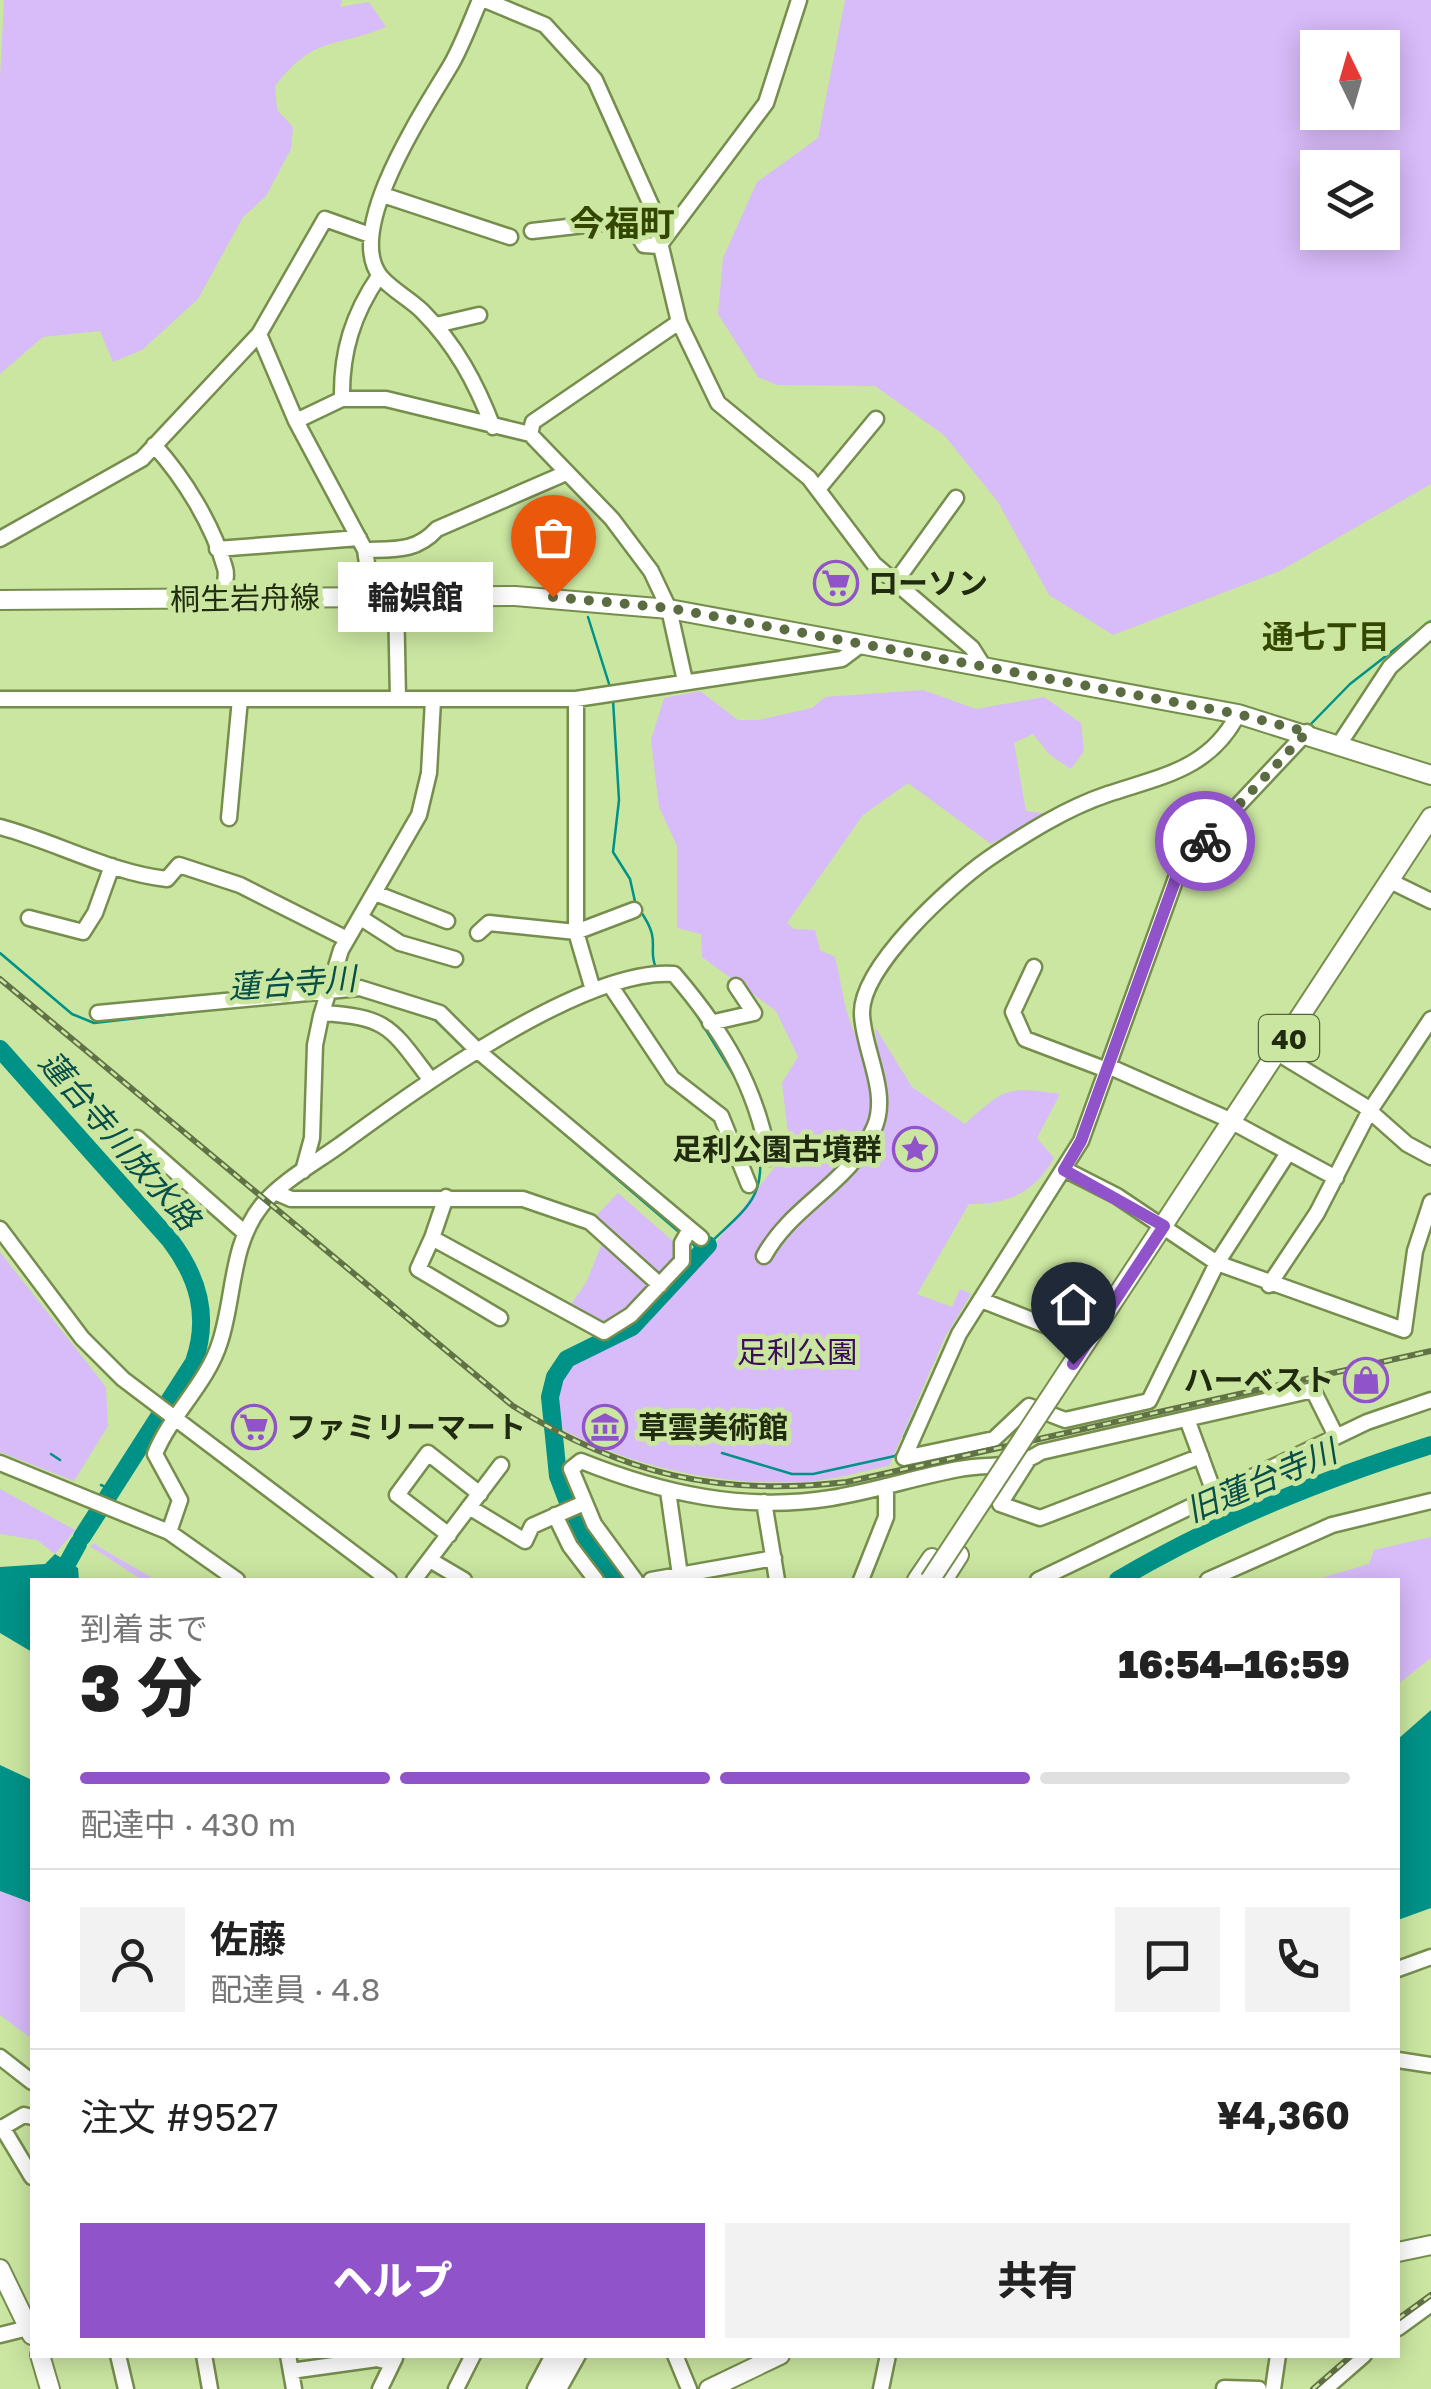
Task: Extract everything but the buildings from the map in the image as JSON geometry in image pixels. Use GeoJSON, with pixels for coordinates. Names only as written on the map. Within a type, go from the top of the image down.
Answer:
{"type":"FeatureCollection","features":[{"type":"Feature","properties":{"kind":"main road","name":"桐生岩舟線"},"geometry":{"type":"LineString","coordinates":[[0,600],[553,597],[669,608],[1238,714],[1307,732],[1431,775]]}},
{"type":"Feature","properties":{"kind":"main road","name":"40"},"geometry":{"type":"LineString","coordinates":[[931,1578],[1279,1054],[1431,817]]}},
{"type":"Feature","properties":{"kind":"main road"},"geometry":{"type":"LineString","coordinates":[[944,1578],[1043,1427],[1052,1396]]}},
{"type":"Feature","properties":{"kind":"main road"},"geometry":{"type":"LineString","coordinates":[[919,1578],[1017,1429],[1052,1396]]}},
{"type":"Feature","properties":{"kind":"main road"},"geometry":{"type":"LineString","coordinates":[[1400,2252],[1431,2245]]}},
{"type":"Feature","properties":{"kind":"main road"},"geometry":{"type":"LineString","coordinates":[[0,2269],[30,2326]]}},
{"type":"Feature","properties":{"kind":"main road"},"geometry":{"type":"LineString","coordinates":[[41,2358],[50,2389]]}},
{"type":"Feature","properties":{"kind":"main road"},"geometry":{"type":"LineString","coordinates":[[547,2389],[564,2358]]}},
{"type":"Feature","properties":{"kind":"main road"},"geometry":{"type":"LineString","coordinates":[[709,2389],[774,2358]]}},
{"type":"Feature","properties":{"kind":"street"},"geometry":{"type":"LineString","coordinates":[[493,427],[477,384],[436,325],[379,276],[370,235],[405,139],[454,60],[483,0],[545,25],[582,61],[606,98],[644,188],[678,322],[718,403],[818,488],[894,584],[972,648],[984,667]]}},
{"type":"Feature","properties":{"kind":"street"},"geometry":{"type":"LineString","coordinates":[[659,246],[766,103],[799,0]]}},
{"type":"Feature","properties":{"kind":"street"},"geometry":{"type":"LineString","coordinates":[[382,195],[510,237]]}},
{"type":"Feature","properties":{"kind":"street"},"geometry":{"type":"LineString","coordinates":[[0,540],[133,464],[154,446],[259,334],[325,219],[370,235]]}},
{"type":"Feature","properties":{"kind":"street"},"geometry":{"type":"LineString","coordinates":[[532,231],[629,220],[644,244],[659,246]]}},
{"type":"Feature","properties":{"kind":"street"},"geometry":{"type":"LineString","coordinates":[[342,399],[341,368],[348,336],[358,308],[379,276]]}},
{"type":"Feature","properties":{"kind":"street"},"geometry":{"type":"LineString","coordinates":[[436,325],[480,316]]}},
{"type":"Feature","properties":{"kind":"street"},"geometry":{"type":"LineString","coordinates":[[530,434],[532,422],[678,322]]}},
{"type":"Feature","properties":{"kind":"street"},"geometry":{"type":"LineString","coordinates":[[259,334],[296,421],[362,544],[372,597]]}},
{"type":"Feature","properties":{"kind":"street"},"geometry":{"type":"LineString","coordinates":[[296,421],[342,399],[386,398],[530,434],[612,519],[651,571],[669,608],[685,680]]}},
{"type":"Feature","properties":{"kind":"street"},"geometry":{"type":"LineString","coordinates":[[818,488],[876,419]]}},
{"type":"Feature","properties":{"kind":"street"},"geometry":{"type":"LineString","coordinates":[[154,446],[178,472],[227,571],[221,598]]}},
{"type":"Feature","properties":{"kind":"street"},"geometry":{"type":"LineString","coordinates":[[217,549],[362,544],[410,548],[424,543],[437,528],[566,473]]}},
{"type":"Feature","properties":{"kind":"street"},"geometry":{"type":"LineString","coordinates":[[894,584],[956,498]]}},
{"type":"Feature","properties":{"kind":"street"},"geometry":{"type":"LineString","coordinates":[[396,598],[398,699]]}},
{"type":"Feature","properties":{"kind":"street"},"geometry":{"type":"LineString","coordinates":[[1340,743],[1390,667],[1431,630]]}},
{"type":"Feature","properties":{"kind":"street"},"geometry":{"type":"LineString","coordinates":[[0,699],[576,698],[842,659],[862,644]]}},
{"type":"Feature","properties":{"kind":"street"},"geometry":{"type":"LineString","coordinates":[[576,698],[576,932],[592,990]]}},
{"type":"Feature","properties":{"kind":"street"},"geometry":{"type":"LineString","coordinates":[[228,818],[240,700]]}},
{"type":"Feature","properties":{"kind":"street"},"geometry":{"type":"LineString","coordinates":[[303,1172],[312,1138],[315,1045],[322,1013],[347,939],[418,815],[428,773],[433,700]]}},
{"type":"Feature","properties":{"kind":"street"},"geometry":{"type":"LineString","coordinates":[[764,1256],[778,1231],[858,1161],[878,1120],[878,1096],[862,1014],[864,997],[881,967],[914,927],[986,860],[1062,814],[1110,794],[1169,778],[1205,757],[1238,714]]}},
{"type":"Feature","properties":{"kind":"street"},"geometry":{"type":"LineString","coordinates":[[1288,1153],[1217,1263],[1148,1400],[1065,1420],[1030,1406],[994,1439],[904,1458],[942,1366],[1081,1141],[1104,1067],[1180,867],[1307,732]]}},
{"type":"Feature","properties":{"kind":"street"},"geometry":{"type":"LineString","coordinates":[[0,827],[54,841],[137,876],[167,879],[179,865],[211,874],[347,939]]}},
{"type":"Feature","properties":{"kind":"street"},"geometry":{"type":"LineString","coordinates":[[30,918],[83,932],[96,913],[112,866]]}},
{"type":"Feature","properties":{"kind":"street"},"geometry":{"type":"LineString","coordinates":[[1390,881],[1431,901]]}},
{"type":"Feature","properties":{"kind":"street"},"geometry":{"type":"LineString","coordinates":[[375,893],[447,922]]}},
{"type":"Feature","properties":{"kind":"street"},"geometry":{"type":"LineString","coordinates":[[478,933],[489,923],[576,932],[634,910]]}},
{"type":"Feature","properties":{"kind":"street"},"geometry":{"type":"LineString","coordinates":[[361,918],[400,942],[455,959]]}},
{"type":"Feature","properties":{"kind":"street"},"geometry":{"type":"LineString","coordinates":[[1034,967],[1013,1012],[1024,1039],[1104,1067],[1232,1124],[1336,1178]]}},
{"type":"Feature","properties":{"kind":"street"},"geometry":{"type":"LineString","coordinates":[[169,1532],[180,1500],[155,1454],[220,1341],[245,1232],[275,1192],[430,1079],[592,990],[646,972],[674,974],[742,1068],[761,1114],[770,1158]]}},
{"type":"Feature","properties":{"kind":"street"},"geometry":{"type":"LineString","coordinates":[[610,985],[672,1078],[721,1116],[749,1185]]}},
{"type":"Feature","properties":{"kind":"street"},"geometry":{"type":"LineString","coordinates":[[710,1023],[754,1013],[736,986]]}},
{"type":"Feature","properties":{"kind":"street"},"geometry":{"type":"LineString","coordinates":[[98,1013],[360,988],[440,1013],[478,1050],[696,1234],[682,1243],[682,1260],[632,1315],[604,1332],[432,1238]]}},
{"type":"Feature","properties":{"kind":"street"},"geometry":{"type":"LineString","coordinates":[[322,1013],[360,1015],[385,1024],[430,1079]]}},
{"type":"Feature","properties":{"kind":"street"},"geometry":{"type":"LineString","coordinates":[[1269,1286],[1336,1178],[1369,1112],[1431,1019]]}},
{"type":"Feature","properties":{"kind":"street"},"geometry":{"type":"LineString","coordinates":[[1279,1054],[1369,1112],[1406,1144],[1431,1157]]}},
{"type":"Feature","properties":{"kind":"street"},"geometry":{"type":"LineString","coordinates":[[137,1138],[245,1232]]}},
{"type":"Feature","properties":{"kind":"street"},"geometry":{"type":"LineString","coordinates":[[1064,1170],[1164,1226],[1217,1263],[1269,1286],[1404,1330],[1417,1240],[1431,1202]]}},
{"type":"Feature","properties":{"kind":"street"},"geometry":{"type":"LineString","coordinates":[[275,1192],[291,1200],[523,1200],[590,1222],[660,1285]]}},
{"type":"Feature","properties":{"kind":"street"},"geometry":{"type":"LineString","coordinates":[[446,1197],[418,1268],[500,1318]]}},
{"type":"Feature","properties":{"kind":"street"},"geometry":{"type":"LineString","coordinates":[[0,1230],[82,1338],[150,1402],[386,1578]]}},
{"type":"Feature","properties":{"kind":"street"},"geometry":{"type":"LineString","coordinates":[[981,1300],[1078,1338]]}},
{"type":"Feature","properties":{"kind":"street"},"geometry":{"type":"LineString","coordinates":[[634,1578],[580,1505],[571,1469],[582,1461],[668,1491],[764,1502],[830,1498],[963,1468],[1028,1460],[1041,1452],[1313,1390],[1336,1436]]}},
{"type":"Feature","properties":{"kind":"street"},"geometry":{"type":"LineString","coordinates":[[1042,1578],[1336,1436],[1431,1400]]}},
{"type":"Feature","properties":{"kind":"street"},"geometry":{"type":"LineString","coordinates":[[1187,1420],[1215,1494]]}},
{"type":"Feature","properties":{"kind":"street"},"geometry":{"type":"LineString","coordinates":[[449,1535],[397,1495],[428,1453],[480,1494]]}},
{"type":"Feature","properties":{"kind":"street"},"geometry":{"type":"LineString","coordinates":[[1028,1460],[1000,1504],[1040,1518],[1201,1456]]}},
{"type":"Feature","properties":{"kind":"street"},"geometry":{"type":"LineString","coordinates":[[0,1464],[169,1532],[234,1578]]}},
{"type":"Feature","properties":{"kind":"street"},"geometry":{"type":"LineString","coordinates":[[416,1578],[500,1465]]}},
{"type":"Feature","properties":{"kind":"street"},"geometry":{"type":"LineString","coordinates":[[862,1578],[886,1518],[886,1486]]}},
{"type":"Feature","properties":{"kind":"street"},"geometry":{"type":"LineString","coordinates":[[668,1491],[680,1575]]}},
{"type":"Feature","properties":{"kind":"street"},"geometry":{"type":"LineString","coordinates":[[1213,1578],[1332,1525],[1431,1501]]}},
{"type":"Feature","properties":{"kind":"street"},"geometry":{"type":"LineString","coordinates":[[764,1502],[778,1578]]}},
{"type":"Feature","properties":{"kind":"street"},"geometry":{"type":"LineString","coordinates":[[470,1507],[525,1541],[532,1526],[580,1505]]}},
{"type":"Feature","properties":{"kind":"street"},"geometry":{"type":"LineString","coordinates":[[557,1514],[570,1546],[594,1578]]}},
{"type":"Feature","properties":{"kind":"street"},"geometry":{"type":"LineString","coordinates":[[663,1578],[774,1558]]}},
{"type":"Feature","properties":{"kind":"street"},"geometry":{"type":"LineString","coordinates":[[430,1560],[461,1578]]}},
{"type":"Feature","properties":{"kind":"street"},"geometry":{"type":"LineString","coordinates":[[1400,1968],[1431,1957]]}},
{"type":"Feature","properties":{"kind":"street"},"geometry":{"type":"LineString","coordinates":[[0,2057],[30,2080]]}},
{"type":"Feature","properties":{"kind":"street"},"geometry":{"type":"LineString","coordinates":[[1400,2060],[1431,2065]]}},
{"type":"Feature","properties":{"kind":"street"},"geometry":{"type":"LineString","coordinates":[[30,2117],[24,2114],[1,2128],[30,2174]]}},
{"type":"Feature","properties":{"kind":"street"},"geometry":{"type":"LineString","coordinates":[[1400,2320],[1431,2304]]}},
{"type":"Feature","properties":{"kind":"street"},"geometry":{"type":"LineString","coordinates":[[0,2336],[30,2330]]}},
{"type":"Feature","properties":{"kind":"street"},"geometry":{"type":"LineString","coordinates":[[119,2358],[126,2389]]}},
{"type":"Feature","properties":{"kind":"street"},"geometry":{"type":"LineString","coordinates":[[205,2358],[210,2389]]}},
{"type":"Feature","properties":{"kind":"street"},"geometry":{"type":"LineString","coordinates":[[289,2358],[294,2389]]}},
{"type":"Feature","properties":{"kind":"street"},"geometry":{"type":"LineString","coordinates":[[456,2389],[471,2358]]}},
{"type":"Feature","properties":{"kind":"street"},"geometry":{"type":"LineString","coordinates":[[535,2389],[551,2358]]}},
{"type":"Feature","properties":{"kind":"street"},"geometry":{"type":"LineString","coordinates":[[559,2389],[576,2358]]}},
{"type":"Feature","properties":{"kind":"street"},"geometry":{"type":"LineString","coordinates":[[676,2358],[689,2389]]}},
{"type":"Feature","properties":{"kind":"street"},"geometry":{"type":"LineString","coordinates":[[881,2389],[887,2358]]}},
{"type":"Feature","properties":{"kind":"street"},"geometry":{"type":"LineString","coordinates":[[1273,2389],[1278,2358]]}},
{"type":"Feature","properties":{"kind":"street"},"geometry":{"type":"LineString","coordinates":[[1325,2389],[1361,2358]]}},
{"type":"Feature","properties":{"kind":"street"},"geometry":{"type":"LineString","coordinates":[[291,2371],[394,2359],[380,2389]]}},
{"type":"Feature","properties":{"kind":"street"},"geometry":{"type":"LineString","coordinates":[[1224,2388],[1259,2389]]}},
{"type":"Feature","properties":{"kind":"green space"},"geometry":{"type":"Polygon","coordinates":[[[4,0],[342,0],[340,7],[369,2],[386,27],[313,51],[275,86],[277,110],[293,127],[291,149],[266,196],[243,217],[198,299],[142,350],[113,362],[100,331],[43,337],[0,374],[0,77],[4,0]]]}},
{"type":"Feature","properties":{"kind":"green space"},"geometry":{"type":"Polygon","coordinates":[[[845,0],[1431,0],[1431,484],[1280,571],[1113,635],[1049,595],[998,502],[944,435],[875,386],[777,385],[758,377],[718,314],[723,258],[757,182],[818,138],[845,0]]]}},
{"type":"Feature","properties":{"kind":"green space","name":"足利公園"},"geometry":{"type":"Polygon","coordinates":[[[923,690],[976,709],[1044,697],[1081,723],[1084,751],[1071,769],[1050,755],[1033,734],[1014,743],[1026,811],[1047,814],[991,844],[908,783],[863,815],[787,923],[794,929],[815,930],[820,950],[835,957],[855,1034],[877,1043],[875,1027],[912,1087],[965,1124],[1006,1093],[1027,1090],[1060,1094],[1037,1138],[1054,1158],[1038,1180],[1019,1194],[996,1202],[969,1204],[917,1294],[952,1307],[960,1289],[971,1294],[945,1337],[889,1466],[806,1482],[743,1481],[680,1472],[590,1443],[563,1430],[563,1380],[580,1361],[625,1337],[566,1311],[586,1283],[605,1236],[590,1222],[618,1193],[699,1264],[781,1159],[788,1134],[782,1083],[798,1057],[776,1011],[702,957],[701,934],[677,928],[677,846],[659,807],[651,740],[664,698],[700,691],[738,720],[759,720],[812,708],[825,697],[923,690]]]}},
{"type":"Feature","properties":{"kind":"green space"},"geometry":{"type":"Polygon","coordinates":[[[0,1252],[106,1387],[108,1426],[74,1481],[0,1452],[0,1252]]]}},
{"type":"Feature","properties":{"kind":"green space"},"geometry":{"type":"Polygon","coordinates":[[[0,1489],[75,1530],[55,1554],[37,1540],[0,1534],[0,1489]]]}},
{"type":"Feature","properties":{"kind":"green space"},"geometry":{"type":"Polygon","coordinates":[[[1431,1537],[1431,1658],[1400,1682],[1400,1578],[1322,1578],[1369,1564],[1374,1550],[1431,1537]]]}},
{"type":"Feature","properties":{"kind":"green space"},"geometry":{"type":"Polygon","coordinates":[[[95,1543],[153,1578],[139,1578],[90,1546],[95,1543]]]}},
{"type":"Feature","properties":{"kind":"green space"},"geometry":{"type":"Polygon","coordinates":[[[0,1891],[30,1902],[30,2038],[0,2015],[0,1891]]]}},
{"type":"Feature","properties":{"kind":"water"},"geometry":{"type":"Polygon","coordinates":[[[55,1554],[78,1568],[79,1578],[30,1578],[30,1651],[0,1633],[0,1567],[45,1564],[55,1554]]]}},
{"type":"Feature","properties":{"kind":"water"},"geometry":{"type":"Polygon","coordinates":[[[1431,1710],[1431,1908],[1400,1919],[1400,1737],[1431,1710]]]}},
{"type":"Feature","properties":{"kind":"water"},"geometry":{"type":"Polygon","coordinates":[[[0,1765],[30,1779],[30,1902],[0,1891],[0,1765]]]}},
{"type":"Feature","properties":{"kind":"waterway","name":"旧蓮台寺川"},"geometry":{"type":"LineString","coordinates":[[588,617],[610,687]]}},
{"type":"Feature","properties":{"kind":"waterway"},"geometry":{"type":"LineString","coordinates":[[1308,727],[1350,684],[1431,621]]}},
{"type":"Feature","properties":{"kind":"waterway","name":"旧蓮台寺川"},"geometry":{"type":"LineString","coordinates":[[613,700],[619,800],[613,852],[630,879],[636,906]]}},
{"type":"Feature","properties":{"kind":"waterway","name":"旧蓮台寺川"},"geometry":{"type":"LineString","coordinates":[[641,912],[653,938],[656,968]]}},
{"type":"Feature","properties":{"kind":"waterway"},"geometry":{"type":"LineString","coordinates":[[1106,1052],[1153,923]]}},
{"type":"Feature","properties":{"kind":"waterway","name":"蓮台寺川"},"geometry":{"type":"LineString","coordinates":[[0,953],[72,1014],[94,1023],[253,1005]]}},
{"type":"Feature","properties":{"kind":"waterway","name":"旧蓮台寺川"},"geometry":{"type":"LineString","coordinates":[[688,1001],[736,1079],[750,1112]]}},
{"type":"Feature","properties":{"kind":"waterway","name":"蓮台寺川"},"geometry":{"type":"LineString","coordinates":[[398,1007],[435,1020],[466,1050]]}},
{"type":"Feature","properties":{"kind":"waterway","name":"蓮台寺川放水路"},"geometry":{"type":"LineString","coordinates":[[0,1049],[170,1240],[188,1268],[201,1313],[194,1362],[82,1537]]}},
{"type":"Feature","properties":{"kind":"waterway","name":"蓮台寺川"},"geometry":{"type":"LineString","coordinates":[[476,1058],[679,1232]]}},
{"type":"Feature","properties":{"kind":"waterway","name":"旧蓮台寺川"},"geometry":{"type":"LineString","coordinates":[[708,1245],[752,1199],[760,1175],[758,1138]]}},
{"type":"Feature","properties":{"kind":"waterway","name":"蓮台寺川"},"geometry":{"type":"LineString","coordinates":[[689,1240],[700,1252]]}},
{"type":"Feature","properties":{"kind":"waterway","name":"旧蓮台寺川"},"geometry":{"type":"LineString","coordinates":[[614,1578],[576,1523],[558,1476],[550,1397],[555,1377],[567,1359],[632,1327],[708,1245]]}},
{"type":"Feature","properties":{"kind":"waterway"},"geometry":{"type":"LineString","coordinates":[[977,1291],[1002,1253]]}},
{"type":"Feature","properties":{"kind":"waterway"},"geometry":{"type":"LineString","coordinates":[[904,1437],[948,1342]]}},
{"type":"Feature","properties":{"kind":"waterway","name":"旧蓮台寺川"},"geometry":{"type":"LineString","coordinates":[[1122,1578],[1271,1504],[1431,1445]]}},
{"type":"Feature","properties":{"kind":"waterway"},"geometry":{"type":"LineString","coordinates":[[722,1453],[792,1474],[813,1474],[895,1456],[899,1451]]}},
{"type":"Feature","properties":{"kind":"waterway"},"geometry":{"type":"LineString","coordinates":[[51,1454],[60,1460]]}},
{"type":"Feature","properties":{"kind":"waterway"},"geometry":{"type":"LineString","coordinates":[[101,1485],[112,1490]]}},
{"type":"Feature","properties":{"kind":"waterway","name":"蓮台寺川放水路"},"geometry":{"type":"LineString","coordinates":[[59,1578],[78,1544]]}},
{"type":"Feature","properties":{"kind":"railway"},"geometry":{"type":"LineString","coordinates":[[0,979],[513,1406],[593,1449],[672,1475],[756,1486],[847,1482],[1431,1351]]}},
{"type":"Feature","properties":{"kind":"railway"},"geometry":{"type":"LineString","coordinates":[[1400,2318],[1431,2295]]}},
{"type":"Feature","properties":{"kind":"railway"},"geometry":{"type":"LineString","coordinates":[[1313,2389],[1349,2358]]}},
{"type":"Feature","properties":{"kind":"way so far"},"geometry":{"type":"LineString","coordinates":[[553,597],[669,608],[1238,714],[1307,732],[1205,841]]}},
{"type":"Feature","properties":{"kind":"place","name":"ローソン"},"geometry":{"type":"Point","coordinates":[836,583]}},
{"type":"Feature","properties":{"kind":"place","name":"輪娯館"},"geometry":{"type":"Point","coordinates":[553,597]}},
{"type":"Feature","properties":{"kind":"place","name":"足利公園古墳群"},"geometry":{"type":"Point","coordinates":[915,1149]}},
{"type":"Feature","properties":{"kind":"place","name":"ハーベスト"},"geometry":{"type":"Point","coordinates":[1366,1380]}},
{"type":"Feature","properties":{"kind":"place","name":"ファミリーマート"},"geometry":{"type":"Point","coordinates":[254,1427]}},
{"type":"Feature","properties":{"kind":"place","name":"草雲美術館"},"geometry":{"type":"Point","coordinates":[605,1427]}},
{"type":"Feature","properties":{"kind":"district","name":"今福町"},"geometry":{"type":"Point","coordinates":[622,223]}},
{"type":"Feature","properties":{"kind":"district","name":"通七丁目"},"geometry":{"type":"Point","coordinates":[1326,636]}},
{"type":"Feature","properties":{"kind":"route"},"geometry":{"type":"LineString","coordinates":[[1073,1364],[1164,1226],[1117,1196],[1064,1170],[1081,1141],[1169,892],[1180,867],[1205,841]]}}]}
